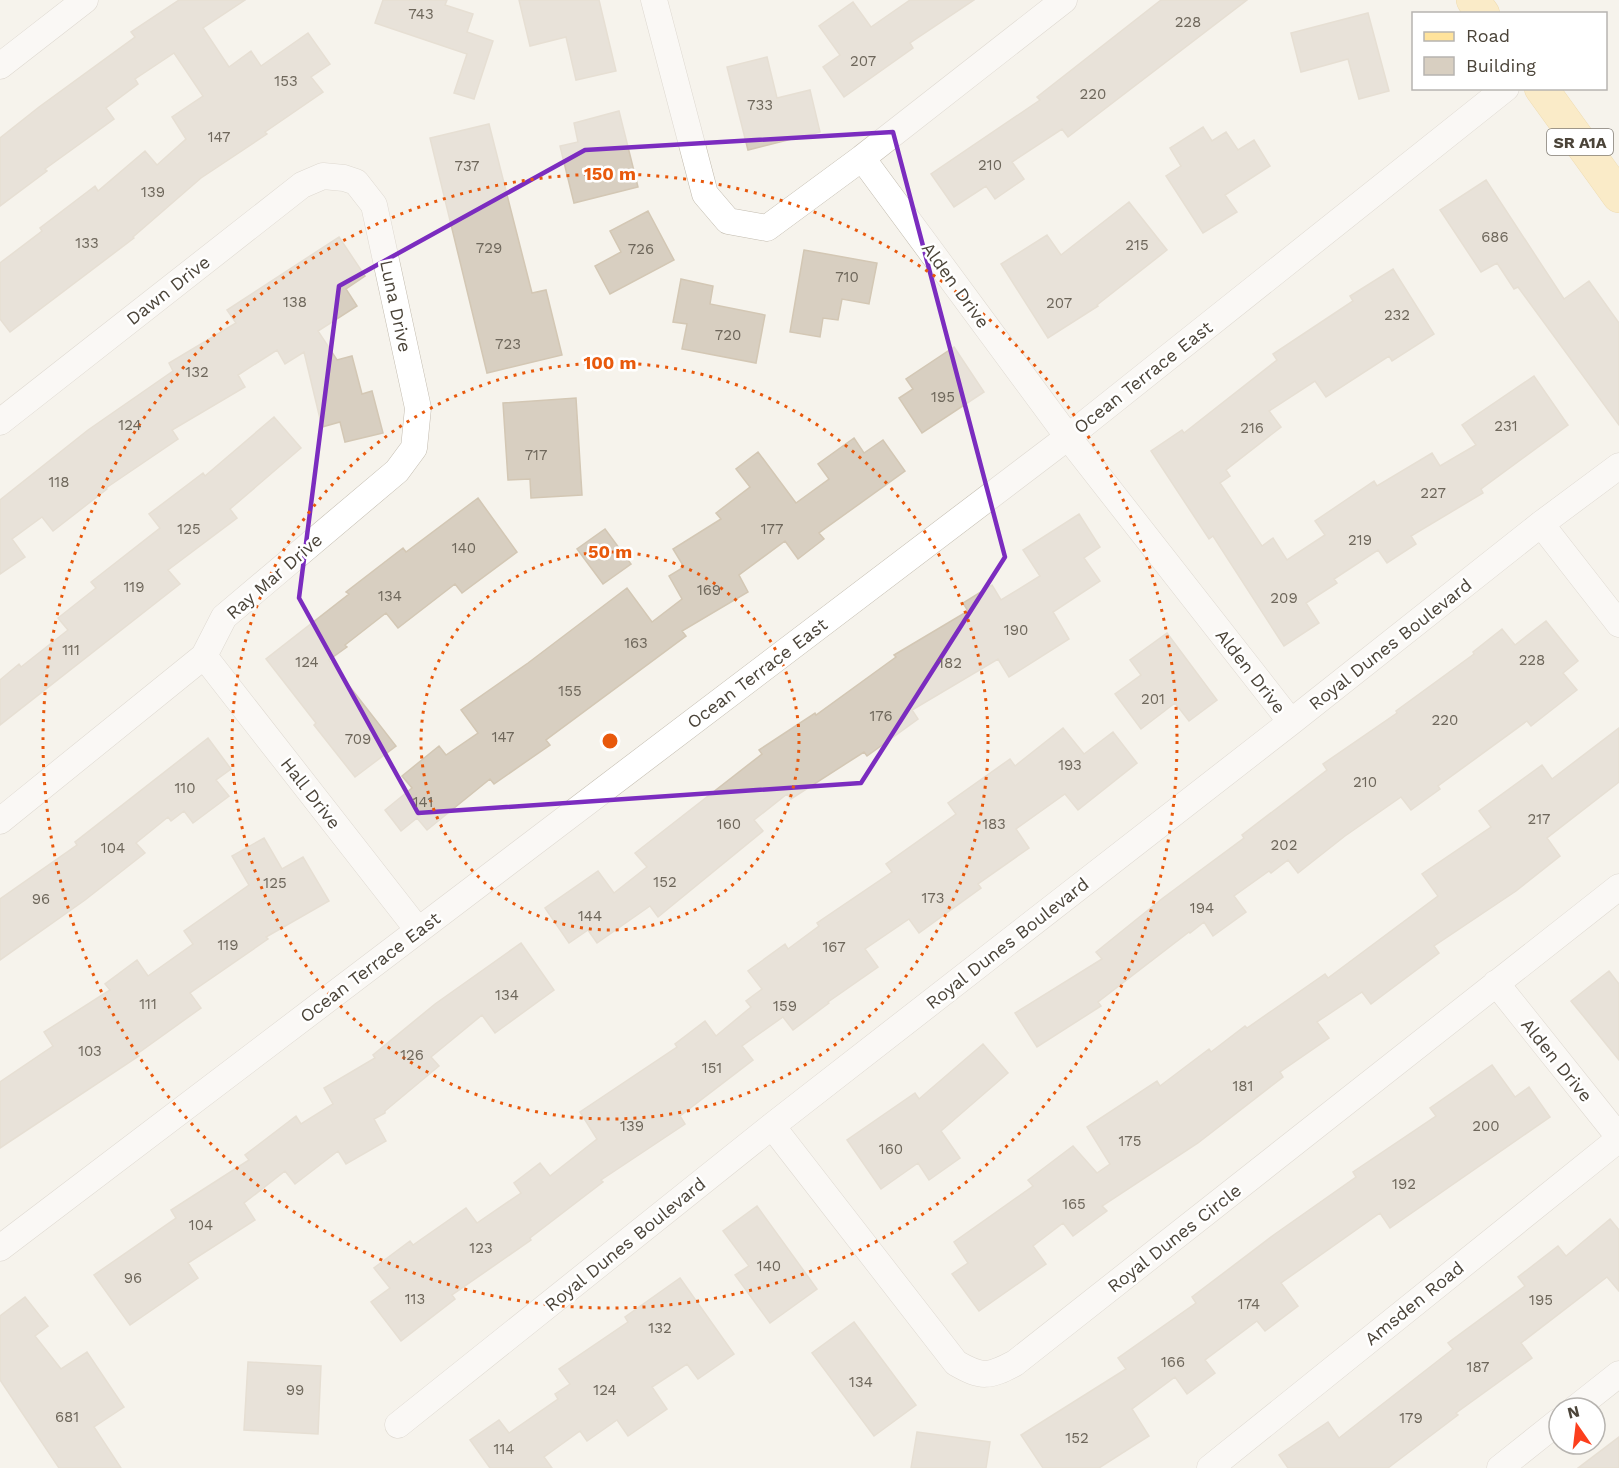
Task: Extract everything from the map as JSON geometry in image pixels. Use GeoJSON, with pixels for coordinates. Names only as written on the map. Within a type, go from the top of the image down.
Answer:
{"type":"FeatureCollection","features":[{"type":"Feature","properties":{"kind":"main road","name":"SR A1A"},"geometry":{"type":"LineString","coordinates":[[1541,90],[1619,196]]}},
{"type":"Feature","properties":{"kind":"street"},"geometry":{"type":"LineString","coordinates":[[0,66],[85,0]]}},
{"type":"Feature","properties":{"kind":"street"},"geometry":{"type":"LineString","coordinates":[[654,0],[705,194],[728,221],[767,228],[862,158],[1064,0]]}},
{"type":"Feature","properties":{"kind":"street","name":"Ocean Terrace East"},"geometry":{"type":"LineString","coordinates":[[0,1248],[1068,437],[1503,90]]}},
{"type":"Feature","properties":{"kind":"street","name":"Alden Drive"},"geometry":{"type":"LineString","coordinates":[[862,158],[1068,437],[1291,722]]}},
{"type":"Feature","properties":{"kind":"street","name":"Dawn Drive"},"geometry":{"type":"LineString","coordinates":[[0,422],[302,185],[323,176],[344,178]]}},
{"type":"Feature","properties":{"kind":"street","name":"Luna Drive"},"geometry":{"type":"LineString","coordinates":[[344,178],[356,182],[374,205],[418,408],[414,448]]}},
{"type":"Feature","properties":{"kind":"street","name":"Ray Mar Drive"},"geometry":{"type":"LineString","coordinates":[[0,821],[204,656],[224,617],[397,471],[414,448]]}},
{"type":"Feature","properties":{"kind":"street","name":"Royal Dunes Boulevard"},"geometry":{"type":"LineString","coordinates":[[398,1425],[772,1126],[1291,722],[1541,524],[1619,466]]}},
{"type":"Feature","properties":{"kind":"street"},"geometry":{"type":"LineString","coordinates":[[1541,524],[1619,624]]}},
{"type":"Feature","properties":{"kind":"street","name":"Hall Drive"},"geometry":{"type":"LineString","coordinates":[[204,656],[418,930]]}},
{"type":"Feature","properties":{"kind":"street","name":"Royal Dunes Circle"},"geometry":{"type":"LineString","coordinates":[[772,1126],[956,1363],[972,1372],[994,1374],[1015,1363],[1619,887]]}},
{"type":"Feature","properties":{"kind":"street","name":"Alden Drive"},"geometry":{"type":"LineString","coordinates":[[1496,983],[1619,1138]]}},
{"type":"Feature","properties":{"kind":"street","name":"Amsden Road"},"geometry":{"type":"LineString","coordinates":[[1210,1468],[1619,1138]]}},
{"type":"Feature","properties":{"kind":"street"},"geometry":{"type":"LineString","coordinates":[[1591,1396],[1619,1374]]}},
{"type":"Feature","properties":{"kind":"street"},"geometry":{"type":"LineString","coordinates":[[1500,1468],[1547,1431]]}},
{"type":"Feature","properties":{"kind":"highlighted area"},"geometry":{"type":"Polygon","coordinates":[[[893,132],[1005,557],[861,783],[418,813],[299,598],[339,286],[585,150],[893,132]]]}},
{"type":"Feature","properties":{"kind":"building"},"geometry":{"type":"Polygon","coordinates":[[[179,0],[245,0],[203,28],[229,67],[251,51],[261,66],[308,33],[330,64],[311,77],[323,92],[265,132],[267,134],[201,178],[134,238],[10,332],[0,319],[0,263],[42,231],[40,228],[95,186],[98,191],[145,151],[157,165],[186,139],[172,117],[203,96],[174,53],[135,79],[138,84],[106,108],[114,119],[45,169],[47,171],[0,206],[0,138],[135,37],[131,32],[179,0]]]}},
{"type":"Feature","properties":{"kind":"building"},"geometry":{"type":"Polygon","coordinates":[[[383,0],[447,0],[445,5],[473,14],[467,32],[493,41],[474,99],[454,93],[467,54],[375,23],[383,0]]]}},
{"type":"Feature","properties":{"kind":"building"},"geometry":{"type":"Polygon","coordinates":[[[519,0],[599,0],[616,71],[576,80],[566,37],[530,46],[519,0]]]}},
{"type":"Feature","properties":{"kind":"building"},"geometry":{"type":"Polygon","coordinates":[[[910,0],[974,0],[910,43],[913,48],[844,97],[823,67],[840,55],[819,26],[853,2],[871,27],[910,0]]]}},
{"type":"Feature","properties":{"kind":"building"},"geometry":{"type":"Polygon","coordinates":[[[1161,0],[1247,0],[1068,137],[1062,129],[1012,162],[1024,179],[995,199],[986,186],[954,207],[931,174],[1040,100],[1037,97],[1161,0]]]}},
{"type":"Feature","properties":{"kind":"building"},"geometry":{"type":"Polygon","coordinates":[[[1368,13],[1389,91],[1359,99],[1348,59],[1301,72],[1291,33],[1368,13]]]}},
{"type":"Feature","properties":{"kind":"building"},"geometry":{"type":"Polygon","coordinates":[[[767,57],[777,98],[810,90],[820,132],[748,150],[727,67],[767,57]]]}},
{"type":"Feature","properties":{"kind":"building"},"geometry":{"type":"Polygon","coordinates":[[[619,111],[638,187],[574,203],[560,146],[578,142],[574,123],[619,111]]]}},
{"type":"Feature","properties":{"kind":"building"},"geometry":{"type":"Polygon","coordinates":[[[489,124],[532,293],[546,290],[562,355],[487,373],[430,138],[489,124]]]}},
{"type":"Feature","properties":{"kind":"building"},"geometry":{"type":"Polygon","coordinates":[[[1203,127],[1212,141],[1226,132],[1238,150],[1254,140],[1270,166],[1225,195],[1237,212],[1203,233],[1166,176],[1181,166],[1170,148],[1203,127]]]}},
{"type":"Feature","properties":{"kind":"building"},"geometry":{"type":"Polygon","coordinates":[[[1486,180],[1564,299],[1589,281],[1619,323],[1619,425],[1518,287],[1514,289],[1497,263],[1481,272],[1440,210],[1486,180]]]}},
{"type":"Feature","properties":{"kind":"building"},"geometry":{"type":"Polygon","coordinates":[[[1129,202],[1167,250],[1098,306],[1048,338],[1001,264],[1047,235],[1061,255],[1129,202]]]}},
{"type":"Feature","properties":{"kind":"building"},"geometry":{"type":"Polygon","coordinates":[[[648,211],[674,260],[610,294],[595,266],[621,252],[610,231],[648,211]]]}},
{"type":"Feature","properties":{"kind":"building"},"geometry":{"type":"Polygon","coordinates":[[[339,237],[365,276],[346,289],[357,306],[318,331],[337,360],[352,356],[362,394],[372,391],[383,433],[345,442],[340,422],[322,427],[304,352],[285,364],[277,350],[238,375],[245,387],[172,430],[178,439],[106,488],[53,531],[42,517],[12,539],[25,557],[0,574],[0,500],[88,430],[173,371],[169,363],[236,323],[227,310],[339,237]]]}},
{"type":"Feature","properties":{"kind":"building"},"geometry":{"type":"Polygon","coordinates":[[[804,250],[877,263],[869,304],[842,299],[838,320],[823,318],[820,337],[790,332],[804,250]]]}},
{"type":"Feature","properties":{"kind":"building"},"geometry":{"type":"Polygon","coordinates":[[[1393,269],[1434,334],[1392,361],[1389,356],[1326,397],[1315,381],[1269,411],[1281,427],[1226,470],[1230,476],[1220,483],[1262,546],[1273,538],[1287,560],[1325,535],[1315,521],[1374,481],[1377,486],[1432,453],[1440,466],[1476,445],[1462,425],[1534,376],[1568,425],[1481,489],[1483,493],[1411,536],[1416,544],[1387,563],[1378,550],[1334,579],[1337,583],[1306,603],[1319,623],[1284,646],[1213,536],[1209,539],[1151,451],[1182,430],[1184,433],[1277,360],[1273,354],[1353,301],[1350,296],[1393,269]]]}},
{"type":"Feature","properties":{"kind":"building"},"geometry":{"type":"Polygon","coordinates":[[[681,279],[713,286],[710,304],[765,315],[756,363],[682,349],[687,324],[673,322],[681,279]]]}},
{"type":"Feature","properties":{"kind":"building"},"geometry":{"type":"Polygon","coordinates":[[[954,347],[984,392],[922,433],[899,398],[913,389],[906,379],[954,347]]]}},
{"type":"Feature","properties":{"kind":"building"},"geometry":{"type":"Polygon","coordinates":[[[576,398],[582,495],[531,498],[530,479],[508,480],[503,403],[576,398]]]}},
{"type":"Feature","properties":{"kind":"building"},"geometry":{"type":"Polygon","coordinates":[[[274,417],[301,448],[230,509],[237,518],[168,570],[180,584],[0,725],[0,680],[19,664],[21,667],[68,630],[58,618],[96,588],[91,582],[160,528],[149,514],[203,473],[205,476],[274,417]]]}},
{"type":"Feature","properties":{"kind":"building"},"geometry":{"type":"Polygon","coordinates":[[[854,438],[864,453],[883,440],[905,471],[819,533],[824,539],[798,559],[785,541],[739,575],[748,592],[682,631],[686,636],[546,740],[550,745],[494,784],[490,779],[427,830],[417,818],[401,831],[385,810],[412,788],[402,776],[439,746],[446,755],[478,733],[461,710],[528,663],[627,588],[652,622],[682,599],[669,576],[684,567],[673,549],[721,519],[716,513],[750,487],[736,469],[758,452],[796,503],[829,479],[818,464],[854,438]]]}},
{"type":"Feature","properties":{"kind":"building"},"geometry":{"type":"Polygon","coordinates":[[[478,498],[517,552],[462,593],[455,584],[398,628],[386,613],[329,660],[396,746],[355,777],[266,659],[403,548],[406,552],[478,498]]]}},
{"type":"Feature","properties":{"kind":"building"},"geometry":{"type":"Polygon","coordinates":[[[1079,514],[1100,547],[1084,558],[1100,581],[1053,612],[1069,639],[1009,677],[998,659],[912,710],[918,719],[867,756],[864,752],[791,799],[787,794],[754,820],[763,831],[658,917],[650,906],[597,943],[588,930],[569,943],[545,908],[598,871],[614,893],[647,867],[635,853],[762,754],[759,750],[815,713],[816,715],[896,657],[894,655],[968,611],[963,603],[992,585],[1001,600],[1040,576],[1023,550],[1079,514]]]}},
{"type":"Feature","properties":{"kind":"building"},"geometry":{"type":"Polygon","coordinates":[[[605,529],[631,564],[603,584],[577,549],[605,529]]]}},
{"type":"Feature","properties":{"kind":"building"},"geometry":{"type":"Polygon","coordinates":[[[1546,621],[1578,661],[1563,673],[1577,690],[1531,726],[1527,721],[1438,786],[1440,789],[1411,810],[1401,797],[1345,836],[1298,873],[1288,860],[1271,873],[1269,871],[1234,896],[1246,912],[1213,936],[1204,922],[1098,1002],[1101,1006],[1037,1047],[1015,1013],[1102,959],[1096,952],[1163,898],[1244,838],[1242,835],[1327,770],[1323,764],[1397,713],[1396,711],[1474,654],[1473,652],[1502,629],[1515,645],[1546,621]]]}},
{"type":"Feature","properties":{"kind":"building"},"geometry":{"type":"Polygon","coordinates":[[[1167,633],[1217,700],[1189,721],[1175,703],[1141,729],[1115,694],[1141,675],[1130,660],[1167,633]]]}},
{"type":"Feature","properties":{"kind":"building"},"geometry":{"type":"Polygon","coordinates":[[[1063,728],[1084,754],[1113,732],[1137,763],[1078,810],[1065,794],[1016,829],[1029,848],[978,884],[981,888],[919,933],[909,919],[865,949],[878,967],[793,1030],[783,1017],[742,1046],[753,1060],[680,1116],[685,1124],[601,1180],[603,1182],[530,1238],[531,1240],[452,1295],[455,1299],[401,1341],[371,1302],[390,1288],[374,1268],[410,1241],[413,1245],[466,1208],[477,1223],[521,1193],[514,1183],[540,1163],[550,1176],[597,1139],[580,1112],[677,1047],[675,1044],[705,1021],[716,1036],[751,1007],[746,1001],[762,989],[748,971],[785,944],[788,949],[819,926],[817,923],[892,872],[886,864],[956,814],[948,803],[1010,759],[1015,766],[1063,728]]]}},
{"type":"Feature","properties":{"kind":"building"},"geometry":{"type":"Polygon","coordinates":[[[1619,728],[1619,782],[1547,838],[1560,856],[1516,891],[1434,946],[1439,953],[1371,1004],[1362,992],[1317,1022],[1329,1038],[1280,1072],[1283,1077],[1198,1143],[1102,1206],[1107,1211],[1073,1236],[1063,1223],[1033,1246],[1046,1264],[979,1311],[952,1274],[968,1263],[954,1242],[1033,1186],[1028,1180],[1073,1146],[1097,1173],[1110,1164],[1087,1127],[1157,1081],[1160,1086],[1209,1049],[1211,1052],[1245,1026],[1247,1028],[1325,974],[1328,978],[1438,896],[1422,874],[1491,827],[1479,811],[1542,765],[1552,779],[1619,728]]]}},
{"type":"Feature","properties":{"kind":"building"},"geometry":{"type":"Polygon","coordinates":[[[208,738],[231,769],[216,780],[229,796],[193,823],[184,811],[171,821],[168,817],[136,843],[145,853],[85,900],[0,960],[0,899],[77,845],[75,842],[208,738]]]}},
{"type":"Feature","properties":{"kind":"building"},"geometry":{"type":"Polygon","coordinates":[[[264,838],[282,869],[303,857],[329,901],[266,937],[268,939],[190,993],[201,1008],[137,1054],[139,1056],[0,1148],[0,1082],[53,1046],[44,1032],[110,990],[105,984],[137,960],[148,976],[193,944],[184,931],[249,885],[232,856],[264,838]]]}},
{"type":"Feature","properties":{"kind":"building"},"geometry":{"type":"Polygon","coordinates":[[[521,943],[554,990],[495,1033],[482,1015],[431,1057],[439,1066],[385,1113],[374,1119],[386,1141],[346,1164],[338,1151],[295,1184],[285,1171],[244,1203],[255,1220],[188,1263],[198,1278],[130,1325],[94,1275],[176,1218],[171,1210],[249,1160],[245,1155],[296,1116],[301,1124],[333,1104],[324,1088],[375,1058],[373,1055],[435,1004],[521,943]]]}},
{"type":"Feature","properties":{"kind":"building"},"geometry":{"type":"Polygon","coordinates":[[[1609,971],[1619,984],[1619,1060],[1571,1001],[1609,971]]]}},
{"type":"Feature","properties":{"kind":"building"},"geometry":{"type":"Polygon","coordinates":[[[983,1044],[1008,1073],[941,1131],[960,1158],[929,1180],[918,1163],[881,1189],[847,1140],[915,1093],[919,1099],[983,1044]]]}},
{"type":"Feature","properties":{"kind":"building"},"geometry":{"type":"Polygon","coordinates":[[[1492,1065],[1515,1097],[1529,1087],[1550,1117],[1390,1228],[1380,1213],[1281,1283],[1298,1306],[1265,1331],[1257,1321],[1205,1360],[1215,1373],[1187,1394],[1175,1377],[1132,1409],[1149,1436],[1099,1468],[1043,1468],[1021,1435],[1126,1369],[1118,1358],[1196,1303],[1192,1297],[1275,1234],[1356,1177],[1353,1172],[1436,1116],[1430,1108],[1492,1065]]]}},
{"type":"Feature","properties":{"kind":"building"},"geometry":{"type":"Polygon","coordinates":[[[757,1206],[817,1289],[770,1323],[735,1275],[749,1266],[723,1231],[757,1206]]]}},
{"type":"Feature","properties":{"kind":"building"},"geometry":{"type":"Polygon","coordinates":[[[1610,1219],[1619,1230],[1619,1291],[1607,1277],[1521,1343],[1532,1358],[1456,1413],[1458,1415],[1388,1468],[1288,1468],[1279,1455],[1328,1422],[1339,1438],[1453,1349],[1448,1343],[1525,1286],[1518,1277],[1558,1246],[1566,1256],[1610,1219]]]}},
{"type":"Feature","properties":{"kind":"building"},"geometry":{"type":"Polygon","coordinates":[[[680,1278],[734,1354],[698,1379],[687,1364],[652,1387],[667,1409],[628,1436],[617,1420],[587,1441],[580,1431],[544,1457],[552,1468],[490,1468],[470,1440],[499,1420],[509,1433],[558,1399],[555,1394],[570,1384],[559,1369],[628,1322],[625,1317],[680,1278]]]}},
{"type":"Feature","properties":{"kind":"building"},"geometry":{"type":"Polygon","coordinates":[[[25,1297],[48,1326],[35,1336],[61,1369],[87,1352],[124,1407],[94,1427],[121,1468],[59,1468],[0,1380],[0,1316],[25,1297]]]}},
{"type":"Feature","properties":{"kind":"building"},"geometry":{"type":"Polygon","coordinates":[[[854,1322],[916,1405],[874,1436],[812,1353],[854,1322]]]}},
{"type":"Feature","properties":{"kind":"building"},"geometry":{"type":"Polygon","coordinates":[[[248,1362],[321,1366],[318,1434],[244,1430],[248,1362]]]}},
{"type":"Feature","properties":{"kind":"building"},"geometry":{"type":"Polygon","coordinates":[[[917,1432],[990,1442],[986,1468],[911,1468],[917,1432]]]}},
{"type":"Feature","properties":{"kind":"building"},"geometry":{"type":"Polygon","coordinates":[[[1619,1437],[1619,1468],[1578,1468],[1594,1456],[1607,1456],[1607,1446],[1619,1437]]]}}]}
